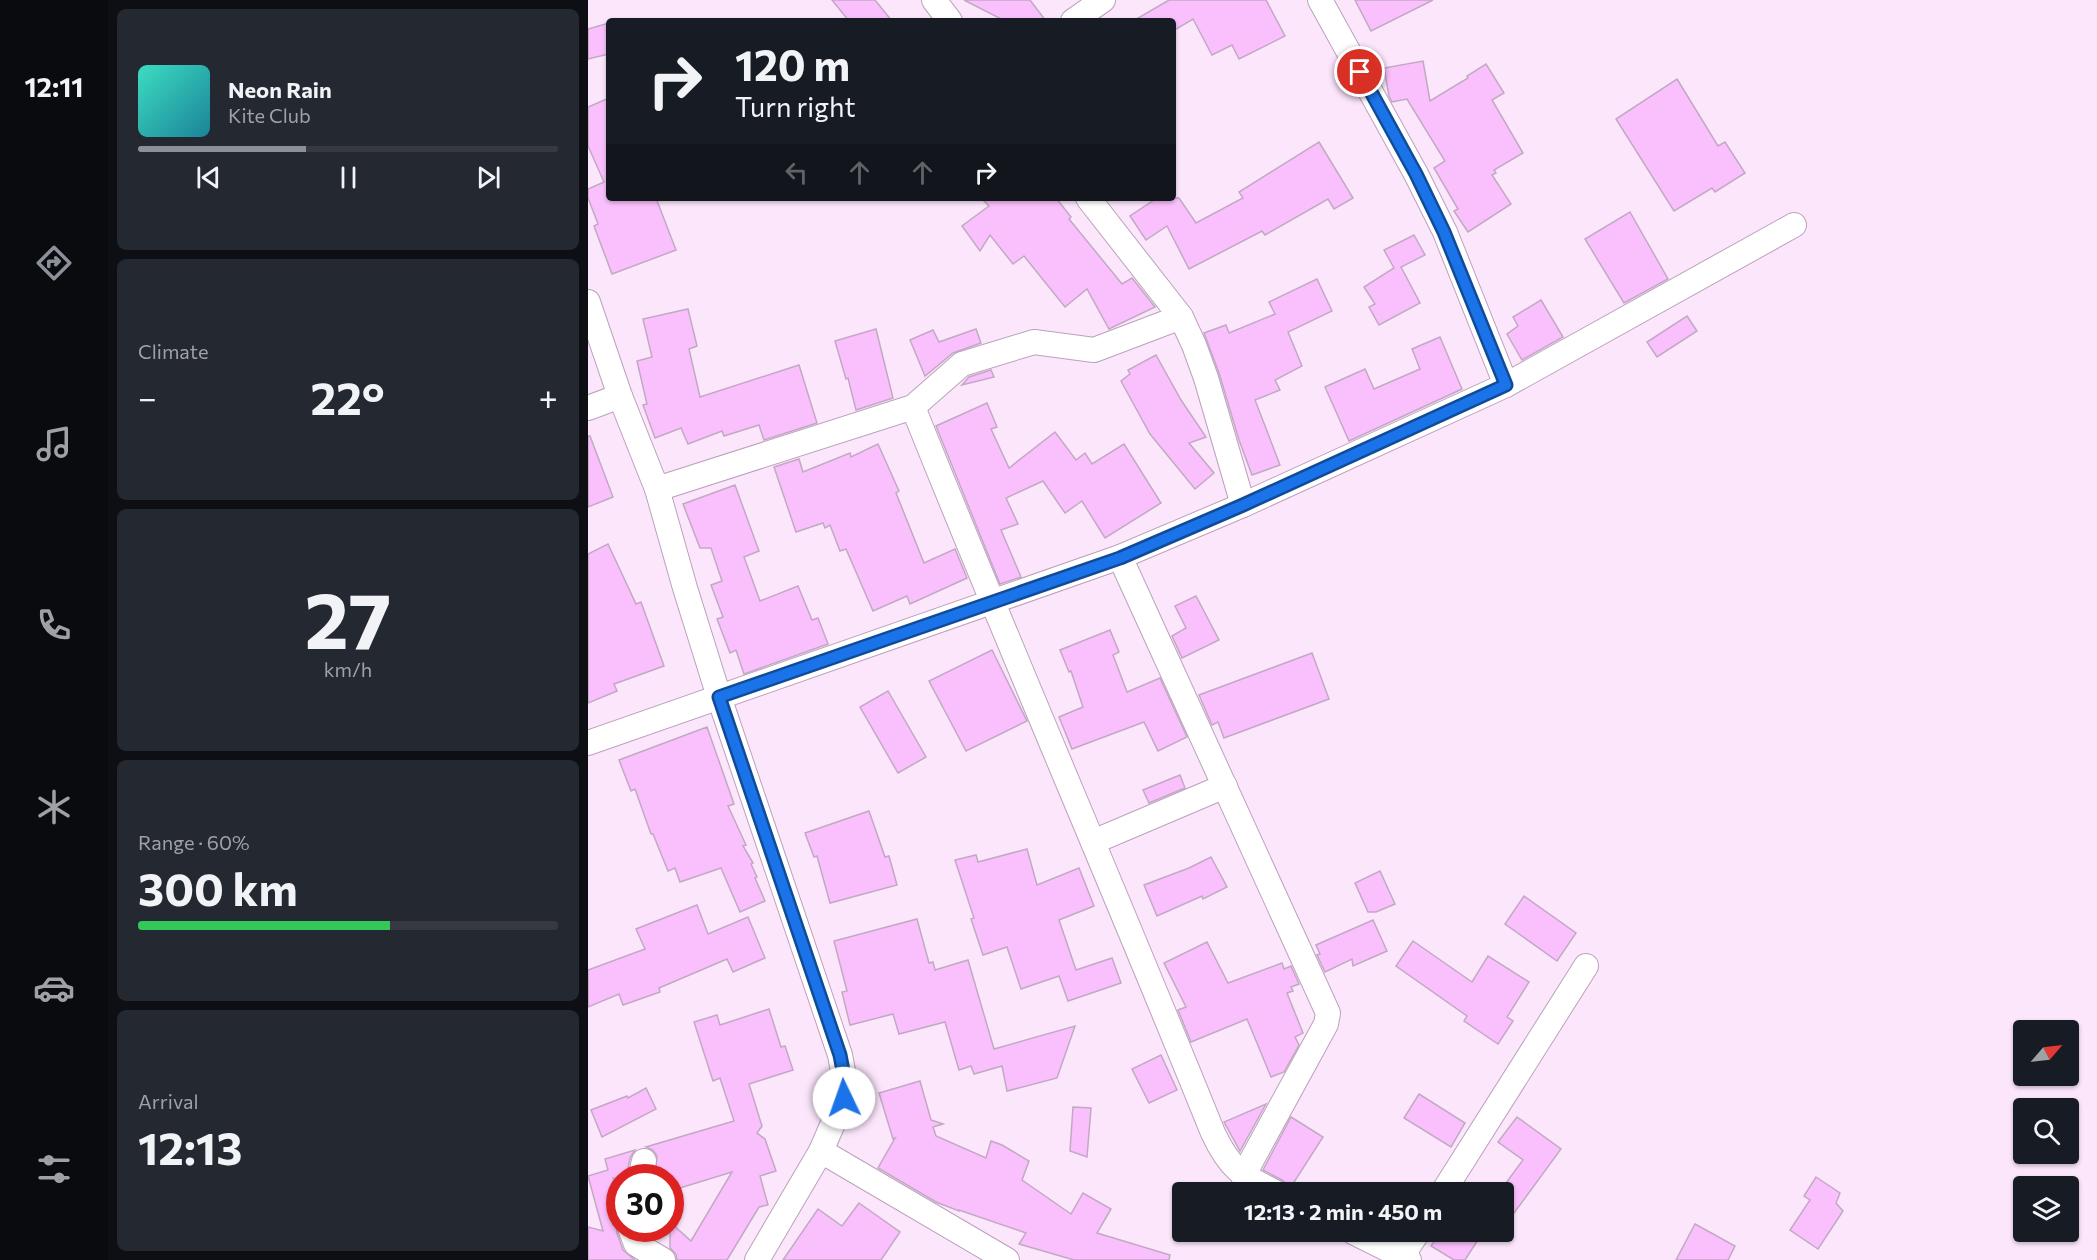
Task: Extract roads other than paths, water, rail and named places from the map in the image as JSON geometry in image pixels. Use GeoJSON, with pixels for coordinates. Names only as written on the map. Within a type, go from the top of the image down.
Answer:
{"type":"FeatureCollection","features":[{"type":"Feature","properties":{"kind":"street"},"geometry":{"type":"LineString","coordinates":[[934,0],[948,18]]}},
{"type":"Feature","properties":{"kind":"street"},"geometry":{"type":"LineString","coordinates":[[1077,18],[1103,0]]}},
{"type":"Feature","properties":{"kind":"street"},"geometry":{"type":"LineString","coordinates":[[1320,0],[1416,174],[1444,232],[1506,385]]}},
{"type":"Feature","properties":{"kind":"street"},"geometry":{"type":"LineString","coordinates":[[1090,201],[1181,317],[1202,367],[1243,505]]}},
{"type":"Feature","properties":{"kind":"street"},"geometry":{"type":"LineString","coordinates":[[588,742],[1120,558],[1243,505],[1506,385],[1794,225]]}},
{"type":"Feature","properties":{"kind":"street"},"geometry":{"type":"LineString","coordinates":[[588,302],[620,396],[657,489],[719,697],[840,1055],[844,1076],[844,1098],[821,1151],[757,1260]]}},
{"type":"Feature","properties":{"kind":"street"},"geometry":{"type":"LineString","coordinates":[[657,489],[913,407],[962,363],[1034,342],[1094,350],[1181,317]]}},
{"type":"Feature","properties":{"kind":"street"},"geometry":{"type":"LineString","coordinates":[[588,408],[620,396]]}},
{"type":"Feature","properties":{"kind":"street"},"geometry":{"type":"LineString","coordinates":[[913,407],[991,602],[1213,1133],[1222,1152],[1243,1176],[1255,1182]]}},
{"type":"Feature","properties":{"kind":"street"},"geometry":{"type":"LineString","coordinates":[[1120,558],[1328,1013],[1326,1024],[1243,1176]]}},
{"type":"Feature","properties":{"kind":"street"},"geometry":{"type":"LineString","coordinates":[[1093,842],[1225,786]]}},
{"type":"Feature","properties":{"kind":"street"},"geometry":{"type":"LineString","coordinates":[[1449,1182],[1586,966]]}},
{"type":"Feature","properties":{"kind":"street"},"geometry":{"type":"LineString","coordinates":[[821,1151],[1007,1260]]}},
{"type":"Feature","properties":{"kind":"street"},"geometry":{"type":"LineString","coordinates":[[635,1242],[663,1260]]}},
{"type":"Feature","properties":{"kind":"street"},"geometry":{"type":"LineString","coordinates":[[1373,1242],[1406,1258],[1413,1242]]}}]}
